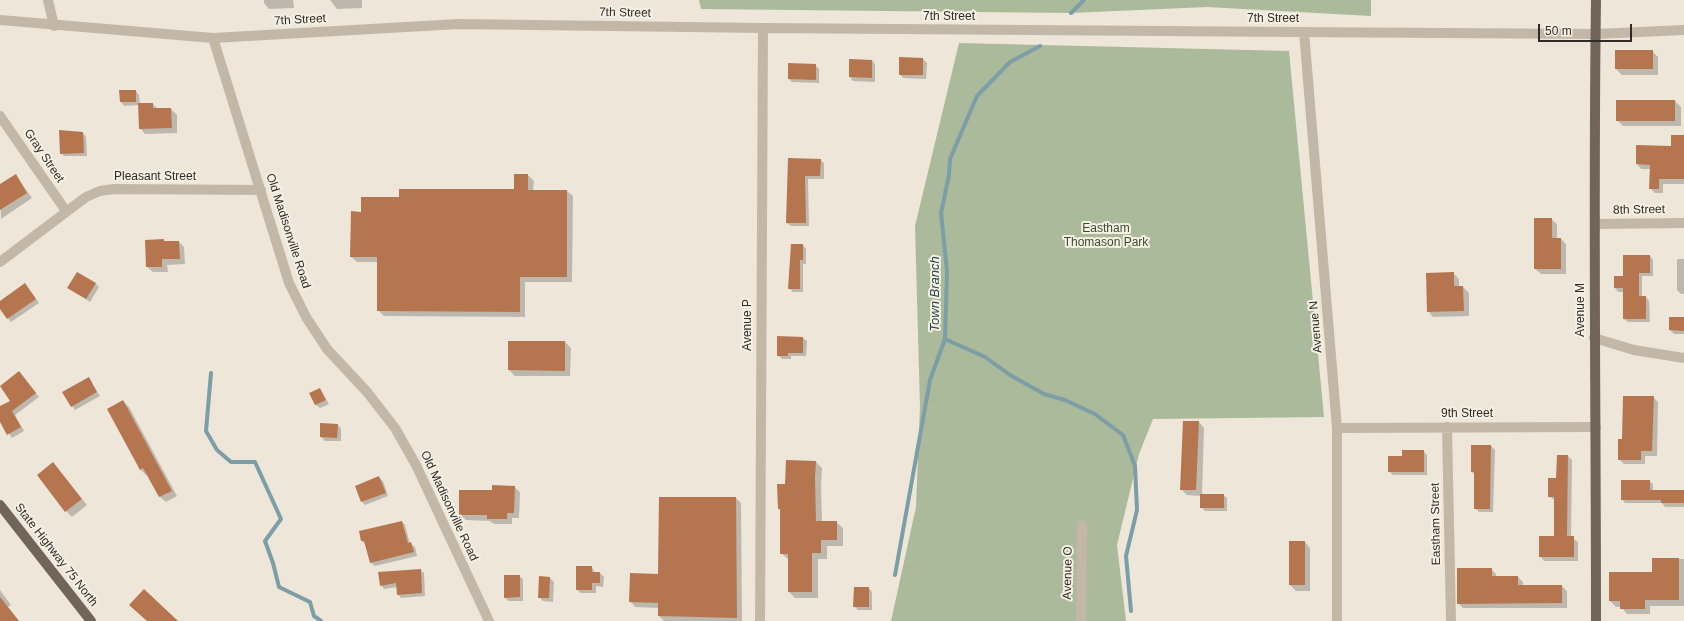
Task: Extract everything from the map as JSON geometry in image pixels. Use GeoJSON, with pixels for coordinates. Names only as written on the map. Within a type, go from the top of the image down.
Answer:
{"type":"FeatureCollection","features":[{"type":"Feature","properties":{"kind":"main road","name":"Avenue M"},"geometry":{"type":"LineString","coordinates":[[1596,0],[1594,338],[1596,427],[1596,621]]}},
{"type":"Feature","properties":{"kind":"main road","name":"State Highway 75 North"},"geometry":{"type":"LineString","coordinates":[[0,505],[92,621]]}},
{"type":"Feature","properties":{"kind":"street"},"geometry":{"type":"LineString","coordinates":[[48,0],[54,26]]}},
{"type":"Feature","properties":{"kind":"street"},"geometry":{"type":"LineString","coordinates":[[0,20],[54,26],[213,38]]}},
{"type":"Feature","properties":{"kind":"street","name":"7th Street"},"geometry":{"type":"LineString","coordinates":[[213,38],[459,24],[763,28],[1596,34],[1684,30]]}},
{"type":"Feature","properties":{"kind":"street","name":"Avenue P"},"geometry":{"type":"LineString","coordinates":[[760,621],[763,28]]}},
{"type":"Feature","properties":{"kind":"street","name":"Avenue N"},"geometry":{"type":"LineString","coordinates":[[1304,32],[1337,428],[1337,621]]}},
{"type":"Feature","properties":{"kind":"street","name":"Old Madisonville Road"},"geometry":{"type":"LineString","coordinates":[[213,38],[289,283],[306,317],[327,349],[367,392],[395,428],[416,465],[489,621]]}},
{"type":"Feature","properties":{"kind":"street","name":"Gray Street"},"geometry":{"type":"LineString","coordinates":[[0,116],[66,211]]}},
{"type":"Feature","properties":{"kind":"street","name":"Pleasant Street"},"geometry":{"type":"LineString","coordinates":[[0,262],[86,197],[100,192],[114,189],[261,190]]}},
{"type":"Feature","properties":{"kind":"street","name":"8th Street"},"geometry":{"type":"LineString","coordinates":[[1595,224],[1684,223]]}},
{"type":"Feature","properties":{"kind":"street"},"geometry":{"type":"LineString","coordinates":[[1594,338],[1634,350],[1684,358]]}},
{"type":"Feature","properties":{"kind":"street","name":"Eastham Street"},"geometry":{"type":"LineString","coordinates":[[1447,427],[1451,621]]}},
{"type":"Feature","properties":{"kind":"street","name":"9th Street"},"geometry":{"type":"LineString","coordinates":[[1337,428],[1596,427]]}},
{"type":"Feature","properties":{"kind":"street","name":"Avenue O"},"geometry":{"type":"LineString","coordinates":[[1081,621],[1082,525]]}},
{"type":"Feature","properties":{"kind":"green space"},"geometry":{"type":"Polygon","coordinates":[[[699,0],[1371,0],[1371,16],[1207,7],[1071,13],[701,9],[699,0]]]}},
{"type":"Feature","properties":{"kind":"green space","name":"Eastham Thomason Park"},"geometry":{"type":"Polygon","coordinates":[[[959,43],[1289,51],[1324,417],[1153,419],[1139,454],[1117,545],[1126,621],[891,621],[916,507],[920,406],[915,226],[959,43]]]}},
{"type":"Feature","properties":{"kind":"building"},"geometry":{"type":"Polygon","coordinates":[[[1615,50],[1653,50],[1653,69],[1615,69],[1615,50]]]}},
{"type":"Feature","properties":{"kind":"building"},"geometry":{"type":"Polygon","coordinates":[[[899,57],[923,58],[923,75],[899,75],[899,57]]]}},
{"type":"Feature","properties":{"kind":"building"},"geometry":{"type":"Polygon","coordinates":[[[849,59],[872,60],[872,78],[849,77],[849,59]]]}},
{"type":"Feature","properties":{"kind":"building"},"geometry":{"type":"Polygon","coordinates":[[[788,63],[816,64],[816,80],[788,79],[788,63]]]}},
{"type":"Feature","properties":{"kind":"building"},"geometry":{"type":"Polygon","coordinates":[[[119,90],[136,90],[136,102],[120,102],[119,90]]]}},
{"type":"Feature","properties":{"kind":"building"},"geometry":{"type":"Polygon","coordinates":[[[1616,100],[1675,100],[1675,121],[1616,121],[1616,100]]]}},
{"type":"Feature","properties":{"kind":"building"},"geometry":{"type":"Polygon","coordinates":[[[138,103],[153,103],[153,108],[171,108],[172,128],[139,129],[138,103]]]}},
{"type":"Feature","properties":{"kind":"building"},"geometry":{"type":"Polygon","coordinates":[[[59,130],[83,132],[84,153],[60,154],[59,130]]]}},
{"type":"Feature","properties":{"kind":"building"},"geometry":{"type":"Polygon","coordinates":[[[1671,135],[1684,135],[1684,179],[1659,179],[1659,189],[1649,189],[1650,165],[1636,164],[1636,145],[1671,146],[1671,135]]]}},
{"type":"Feature","properties":{"kind":"building"},"geometry":{"type":"Polygon","coordinates":[[[788,158],[821,159],[820,176],[805,176],[806,223],[786,223],[788,158]]]}},
{"type":"Feature","properties":{"kind":"building"},"geometry":{"type":"Polygon","coordinates":[[[16,174],[27,193],[0,210],[0,184],[16,174]]]}},
{"type":"Feature","properties":{"kind":"building"},"geometry":{"type":"Polygon","coordinates":[[[514,174],[528,174],[528,190],[567,190],[567,277],[520,277],[520,312],[377,311],[377,257],[350,257],[351,211],[361,212],[361,197],[399,197],[399,189],[514,189],[514,174]]]}},
{"type":"Feature","properties":{"kind":"building"},"geometry":{"type":"Polygon","coordinates":[[[1534,218],[1552,218],[1552,238],[1561,238],[1561,269],[1534,269],[1534,218]]]}},
{"type":"Feature","properties":{"kind":"building"},"geometry":{"type":"Polygon","coordinates":[[[164,239],[164,241],[179,241],[180,259],[162,259],[162,267],[146,267],[145,240],[164,239]]]}},
{"type":"Feature","properties":{"kind":"building"},"geometry":{"type":"Polygon","coordinates":[[[791,244],[803,244],[803,260],[800,260],[800,289],[788,289],[791,244]]]}},
{"type":"Feature","properties":{"kind":"building"},"geometry":{"type":"Polygon","coordinates":[[[1623,255],[1650,255],[1650,273],[1639,273],[1639,296],[1646,296],[1646,319],[1623,319],[1623,288],[1614,288],[1614,276],[1623,276],[1623,255]]]}},
{"type":"Feature","properties":{"kind":"building"},"geometry":{"type":"Polygon","coordinates":[[[77,272],[96,283],[86,299],[67,288],[77,272]]]}},
{"type":"Feature","properties":{"kind":"building"},"geometry":{"type":"Polygon","coordinates":[[[1454,272],[1454,286],[1463,286],[1464,311],[1427,312],[1426,273],[1454,272]]]}},
{"type":"Feature","properties":{"kind":"building"},"geometry":{"type":"Polygon","coordinates":[[[25,283],[36,299],[7,319],[0,309],[0,301],[25,283]]]}},
{"type":"Feature","properties":{"kind":"building"},"geometry":{"type":"Polygon","coordinates":[[[1669,317],[1684,317],[1684,331],[1669,330],[1669,317]]]}},
{"type":"Feature","properties":{"kind":"building"},"geometry":{"type":"Polygon","coordinates":[[[777,336],[803,337],[803,353],[788,353],[788,356],[777,356],[777,336]]]}},
{"type":"Feature","properties":{"kind":"building"},"geometry":{"type":"Polygon","coordinates":[[[508,341],[565,341],[565,371],[508,370],[508,341]]]}},
{"type":"Feature","properties":{"kind":"building"},"geometry":{"type":"Polygon","coordinates":[[[19,371],[36,393],[12,411],[21,427],[7,435],[0,422],[0,406],[10,401],[0,386],[19,371]]]}},
{"type":"Feature","properties":{"kind":"building"},"geometry":{"type":"Polygon","coordinates":[[[89,377],[97,392],[71,407],[62,392],[89,377]]]}},
{"type":"Feature","properties":{"kind":"building"},"geometry":{"type":"Polygon","coordinates":[[[320,388],[326,400],[315,405],[309,393],[320,388]]]}},
{"type":"Feature","properties":{"kind":"building"},"geometry":{"type":"Polygon","coordinates":[[[1623,396],[1654,396],[1652,451],[1641,451],[1641,460],[1618,460],[1618,439],[1622,439],[1623,396]]]}},
{"type":"Feature","properties":{"kind":"building"},"geometry":{"type":"Polygon","coordinates":[[[123,400],[172,491],[159,497],[143,468],[140,470],[107,409],[123,400]]]}},
{"type":"Feature","properties":{"kind":"building"},"geometry":{"type":"Polygon","coordinates":[[[1183,421],[1199,421],[1196,490],[1180,490],[1183,421]]]}},
{"type":"Feature","properties":{"kind":"building"},"geometry":{"type":"Polygon","coordinates":[[[320,423],[338,424],[337,438],[320,437],[320,423]]]}},
{"type":"Feature","properties":{"kind":"building"},"geometry":{"type":"Polygon","coordinates":[[[1471,445],[1491,445],[1490,509],[1474,509],[1474,472],[1471,472],[1471,445]]]}},
{"type":"Feature","properties":{"kind":"building"},"geometry":{"type":"Polygon","coordinates":[[[1402,450],[1424,450],[1424,472],[1388,472],[1388,456],[1402,456],[1402,450]]]}},
{"type":"Feature","properties":{"kind":"building"},"geometry":{"type":"Polygon","coordinates":[[[1557,455],[1568,455],[1567,536],[1574,536],[1574,557],[1539,557],[1539,536],[1554,536],[1554,497],[1548,497],[1548,478],[1556,478],[1557,455]]]}},
{"type":"Feature","properties":{"kind":"building"},"geometry":{"type":"Polygon","coordinates":[[[786,460],[816,461],[816,521],[837,521],[837,540],[821,540],[821,553],[812,553],[812,592],[788,592],[788,554],[780,554],[780,509],[778,509],[777,484],[785,484],[786,460]]]}},
{"type":"Feature","properties":{"kind":"building"},"geometry":{"type":"Polygon","coordinates":[[[53,462],[82,499],[65,512],[37,475],[53,462]]]}},
{"type":"Feature","properties":{"kind":"building"},"geometry":{"type":"Polygon","coordinates":[[[379,476],[386,493],[361,502],[355,486],[379,476]]]}},
{"type":"Feature","properties":{"kind":"building"},"geometry":{"type":"Polygon","coordinates":[[[1621,480],[1650,480],[1650,490],[1684,490],[1684,503],[1661,503],[1661,500],[1621,500],[1621,480]]]}},
{"type":"Feature","properties":{"kind":"building"},"geometry":{"type":"Polygon","coordinates":[[[492,485],[515,486],[514,513],[507,513],[507,519],[487,519],[487,515],[459,515],[459,490],[492,490],[492,485]]]}},
{"type":"Feature","properties":{"kind":"building"},"geometry":{"type":"Polygon","coordinates":[[[1200,494],[1224,494],[1224,508],[1200,508],[1200,494]]]}},
{"type":"Feature","properties":{"kind":"building"},"geometry":{"type":"Polygon","coordinates":[[[659,497],[736,497],[737,618],[658,616],[658,603],[629,602],[630,573],[658,574],[659,497]]]}},
{"type":"Feature","properties":{"kind":"building"},"geometry":{"type":"Polygon","coordinates":[[[402,521],[408,543],[411,542],[414,552],[370,563],[364,541],[361,541],[359,531],[402,521]]]}},
{"type":"Feature","properties":{"kind":"building"},"geometry":{"type":"Polygon","coordinates":[[[1289,541],[1305,541],[1305,585],[1289,585],[1289,541]]]}},
{"type":"Feature","properties":{"kind":"building"},"geometry":{"type":"Polygon","coordinates":[[[1652,558],[1679,558],[1679,600],[1645,600],[1645,609],[1620,609],[1620,601],[1609,601],[1609,572],[1652,572],[1652,558]]]}},
{"type":"Feature","properties":{"kind":"building"},"geometry":{"type":"Polygon","coordinates":[[[576,566],[592,566],[592,572],[600,572],[600,583],[592,583],[592,590],[576,590],[576,566]]]}},
{"type":"Feature","properties":{"kind":"building"},"geometry":{"type":"Polygon","coordinates":[[[1457,568],[1492,568],[1492,576],[1518,576],[1518,585],[1562,585],[1562,603],[1457,604],[1457,568]]]}},
{"type":"Feature","properties":{"kind":"building"},"geometry":{"type":"Polygon","coordinates":[[[421,569],[422,593],[397,595],[396,583],[380,586],[378,572],[421,569]]]}},
{"type":"Feature","properties":{"kind":"building"},"geometry":{"type":"Polygon","coordinates":[[[504,575],[520,575],[520,597],[504,598],[504,575]]]}},
{"type":"Feature","properties":{"kind":"building"},"geometry":{"type":"Polygon","coordinates":[[[539,576],[550,577],[549,598],[538,598],[539,576]]]}},
{"type":"Feature","properties":{"kind":"building"},"geometry":{"type":"Polygon","coordinates":[[[854,587],[869,587],[869,607],[853,607],[854,587]]]}},
{"type":"Feature","properties":{"kind":"building"},"geometry":{"type":"Polygon","coordinates":[[[144,589],[178,621],[147,621],[129,605],[144,589]]]}},
{"type":"Feature","properties":{"kind":"building"},"geometry":{"type":"Polygon","coordinates":[[[0,597],[19,621],[0,621],[0,597]]]}},
{"type":"Feature","properties":{"kind":"waterway","name":"Town Branch"},"geometry":{"type":"LineString","coordinates":[[1071,13],[1084,0]]}},
{"type":"Feature","properties":{"kind":"waterway","name":"Town Branch"},"geometry":{"type":"LineString","coordinates":[[895,575],[930,380],[945,339],[947,271],[941,213],[949,175],[950,159],[977,96],[1010,62],[1040,46]]}},
{"type":"Feature","properties":{"kind":"waterway"},"geometry":{"type":"LineString","coordinates":[[945,339],[985,357],[1010,375],[1044,394],[1065,400],[1095,414],[1123,435],[1135,466],[1137,510],[1126,556],[1131,611]]}},
{"type":"Feature","properties":{"kind":"waterway"},"geometry":{"type":"LineString","coordinates":[[211,373],[206,431],[217,450],[231,462],[255,462],[281,519],[265,541],[273,563],[279,587],[310,602],[314,616],[321,621]]}}]}
